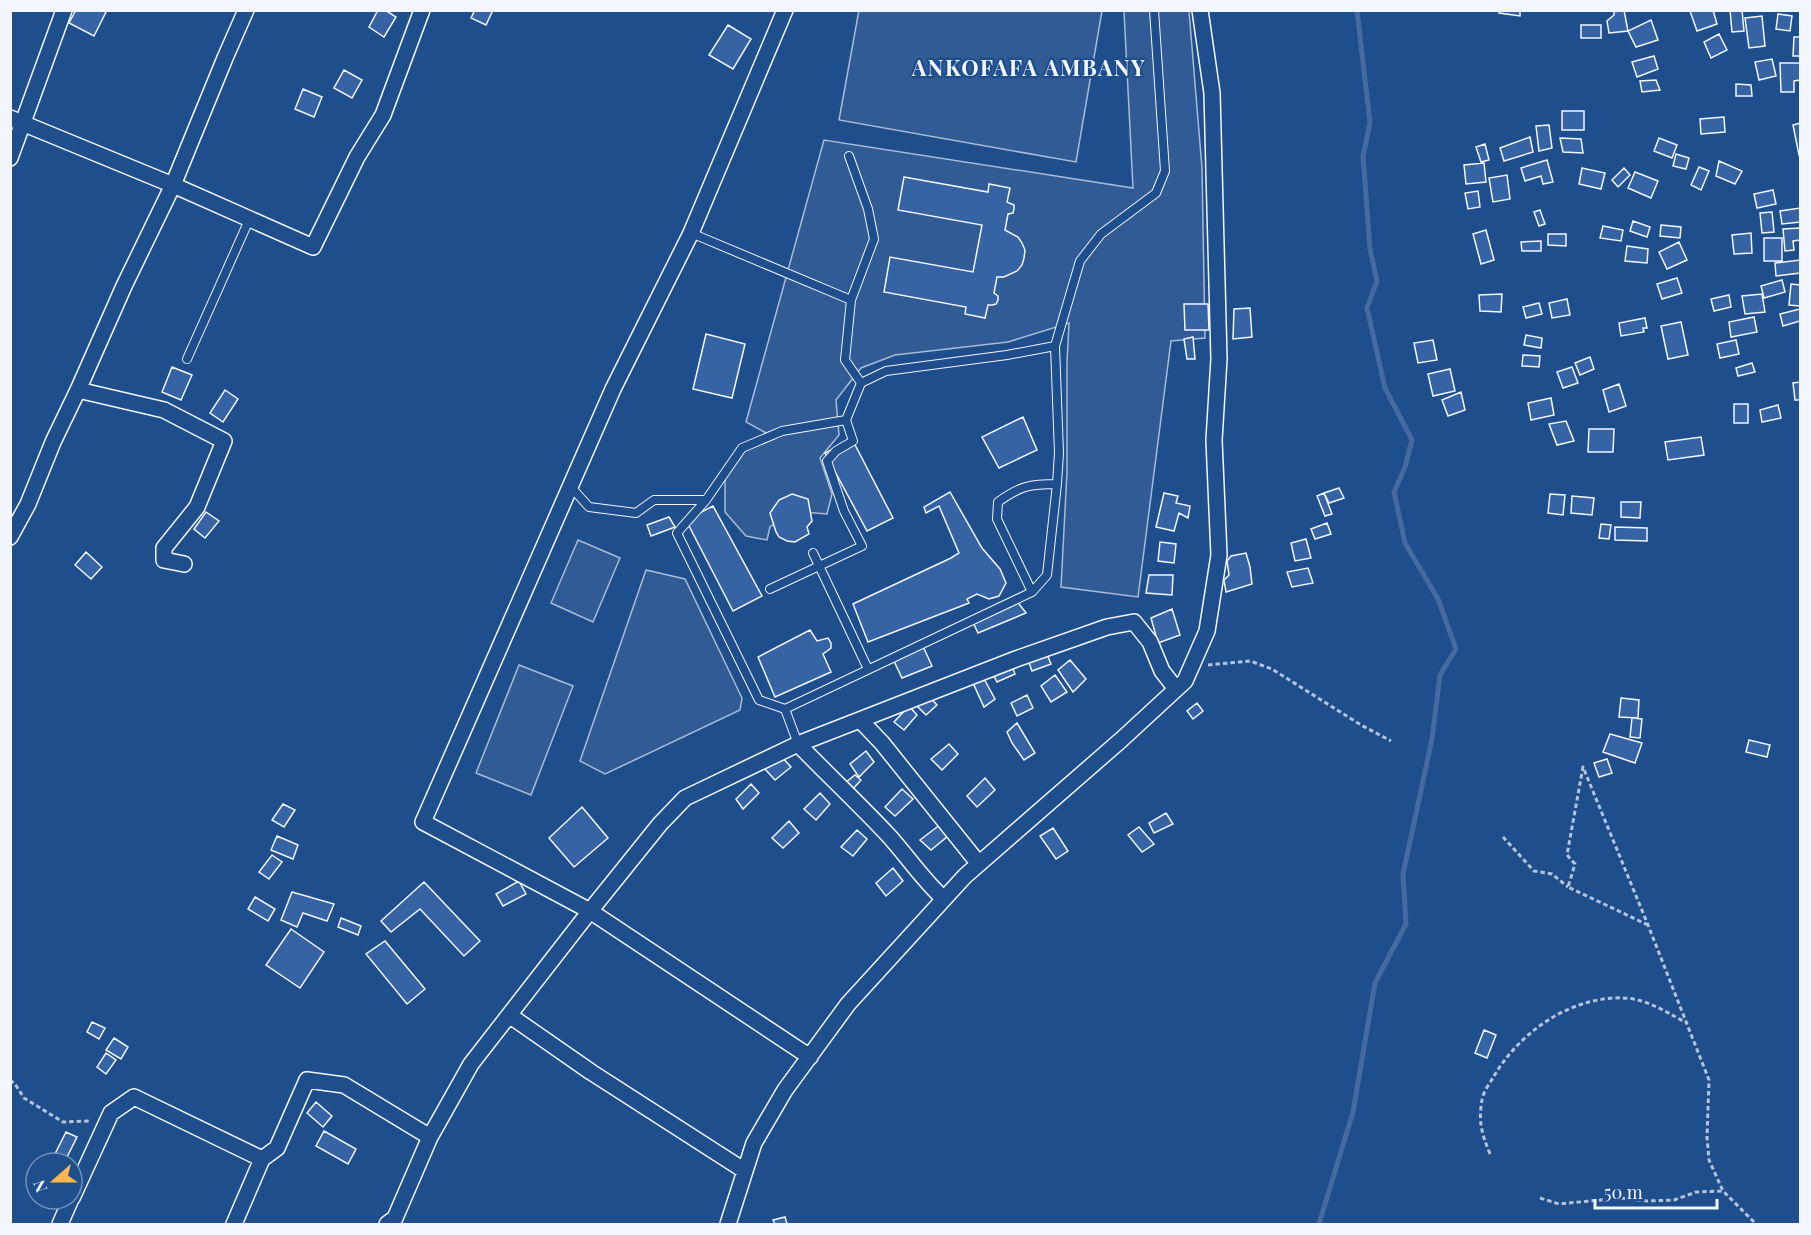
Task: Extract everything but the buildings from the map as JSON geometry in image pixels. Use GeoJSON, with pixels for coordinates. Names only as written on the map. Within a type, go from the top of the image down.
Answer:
{"type":"FeatureCollection","features":[{"type":"Feature","properties":{"kind":"street"},"geometry":{"type":"LineString","coordinates":[[10,158],[17,121],[64,10]]}},
{"type":"Feature","properties":{"kind":"street"},"geometry":{"type":"LineString","coordinates":[[10,537],[28,504],[52,442],[173,185],[246,10]]}},
{"type":"Feature","properties":{"kind":"street"},"geometry":{"type":"LineString","coordinates":[[17,121],[173,185],[313,247],[357,157],[383,116],[422,10]]}},
{"type":"Feature","properties":{"kind":"street"},"geometry":{"type":"LineString","coordinates":[[784,10],[691,233],[614,390],[423,822],[590,911],[810,1057]]}},
{"type":"Feature","properties":{"kind":"street"},"geometry":{"type":"LineString","coordinates":[[728,1224],[754,1143],[785,1090],[848,1004],[965,876],[1185,681],[1207,631],[1219,555],[1214,440],[1219,359],[1212,93],[1200,10]]}},
{"type":"Feature","properties":{"kind":"street"},"geometry":{"type":"LineString","coordinates":[[78,390],[164,410],[224,441],[196,507],[164,548],[164,560],[184,564]]}},
{"type":"Feature","properties":{"kind":"street"},"geometry":{"type":"LineString","coordinates":[[387,1224],[395,1218],[430,1137],[471,1064],[590,911],[660,824],[685,798],[798,744],[1006,663],[1107,627],[1134,622],[1150,642],[1162,670],[1176,689]]}},
{"type":"Feature","properties":{"kind":"street"},"geometry":{"type":"LineString","coordinates":[[860,720],[882,743],[979,864]]}},
{"type":"Feature","properties":{"kind":"street"},"geometry":{"type":"LineString","coordinates":[[798,744],[878,824],[930,886],[944,899]]}},
{"type":"Feature","properties":{"kind":"street"},"geometry":{"type":"LineString","coordinates":[[509,1015],[591,1072],[745,1171]]}},
{"type":"Feature","properties":{"kind":"street"},"geometry":{"type":"LineString","coordinates":[[234,1224],[262,1159],[277,1148],[307,1080],[344,1085],[430,1137]]}},
{"type":"Feature","properties":{"kind":"street"},"geometry":{"type":"LineString","coordinates":[[84,1172],[111,1113],[134,1097],[262,1159]]}},
{"type":"Feature","properties":{"kind":"lane"},"geometry":{"type":"LineString","coordinates":[[846,420],[782,431],[742,448],[706,500],[677,533],[759,699],[785,709],[1032,592],[1047,575],[1059,453],[1056,346],[1080,261],[1101,234],[1156,193],[1165,171],[1154,10]]}},
{"type":"Feature","properties":{"kind":"lane"},"geometry":{"type":"LineString","coordinates":[[849,156],[868,209],[874,239],[851,300],[845,360],[861,383]]}},
{"type":"Feature","properties":{"kind":"lane"},"geometry":{"type":"LineString","coordinates":[[187,359],[249,220]]}},
{"type":"Feature","properties":{"kind":"lane"},"geometry":{"type":"LineString","coordinates":[[691,233],[851,300]]}},
{"type":"Feature","properties":{"kind":"lane"},"geometry":{"type":"LineString","coordinates":[[770,589],[862,546],[844,511],[827,461],[836,451],[853,441],[846,420],[861,383],[886,371],[1056,346]]}},
{"type":"Feature","properties":{"kind":"lane"},"geometry":{"type":"LineString","coordinates":[[1032,592],[997,519],[998,502],[1014,490],[1033,484],[1057,484]]}},
{"type":"Feature","properties":{"kind":"lane"},"geometry":{"type":"LineString","coordinates":[[572,487],[589,507],[636,513],[654,500],[706,500]]}},
{"type":"Feature","properties":{"kind":"lane"},"geometry":{"type":"LineString","coordinates":[[813,553],[868,669]]}},
{"type":"Feature","properties":{"kind":"lane"},"geometry":{"type":"LineString","coordinates":[[785,709],[798,744]]}},
{"type":"Feature","properties":{"kind":"path"},"geometry":{"type":"LineString","coordinates":[[1191,667],[1250,661],[1272,669],[1361,725],[1391,741]]}},
{"type":"Feature","properties":{"kind":"path"},"geometry":{"type":"LineString","coordinates":[[1568,887],[1575,864],[1568,855],[1582,767],[1709,1080],[1707,1137],[1709,1160],[1723,1191],[1756,1224]]}},
{"type":"Feature","properties":{"kind":"path"},"geometry":{"type":"LineString","coordinates":[[1503,837],[1534,871],[1552,874],[1568,887],[1648,925]]}},
{"type":"Feature","properties":{"kind":"path"},"geometry":{"type":"LineString","coordinates":[[1490,1154],[1480,1125],[1482,1097],[1505,1057],[1542,1023],[1578,1005],[1614,998],[1644,1000],[1688,1024]]}},
{"type":"Feature","properties":{"kind":"path"},"geometry":{"type":"LineString","coordinates":[[10,1080],[24,1098],[63,1122],[108,1120]]}},
{"type":"Feature","properties":{"kind":"path"},"geometry":{"type":"LineString","coordinates":[[1540,1198],[1559,1204],[1621,1198],[1656,1201],[1674,1200],[1696,1192],[1723,1191]]}},
{"type":"Feature","properties":{"kind":"shaded area"},"geometry":{"type":"Polygon","coordinates":[[[859,10],[1102,11],[1076,162],[839,120],[859,10]]]}},
{"type":"Feature","properties":{"kind":"shaded area"},"geometry":{"type":"Polygon","coordinates":[[[1124,11],[1189,11],[1202,168],[1205,338],[1171,341],[1138,597],[1061,587],[1067,472],[1069,323],[1008,342],[895,355],[861,368],[836,400],[839,435],[820,458],[832,494],[827,514],[793,511],[770,527],[767,540],[746,536],[725,512],[725,473],[745,445],[768,434],[746,422],[824,140],[1133,188],[1124,11]]]}},
{"type":"Feature","properties":{"kind":"shaded area"},"geometry":{"type":"Polygon","coordinates":[[[578,540],[620,558],[593,622],[551,603],[578,540]]]}},
{"type":"Feature","properties":{"kind":"shaded area"},"geometry":{"type":"Polygon","coordinates":[[[646,570],[685,579],[742,698],[740,710],[605,774],[580,761],[646,570]]]}},
{"type":"Feature","properties":{"kind":"shaded area"},"geometry":{"type":"Polygon","coordinates":[[[519,665],[573,686],[531,795],[476,773],[519,665]]]}},
{"type":"Feature","properties":{"kind":"waterway"},"geometry":{"type":"LineString","coordinates":[[1319,1224],[1353,1112],[1375,983],[1406,924],[1403,874],[1432,739],[1440,675],[1456,649],[1438,599],[1405,543],[1394,492],[1405,467],[1412,440],[1385,388],[1367,308],[1377,281],[1370,249],[1363,156],[1370,123],[1357,10]]}},
{"type":"Feature","properties":{"kind":"district","name":"ANKOFAFA AMBANY"},"geometry":{"type":"Point","coordinates":[1029,67]}}]}
